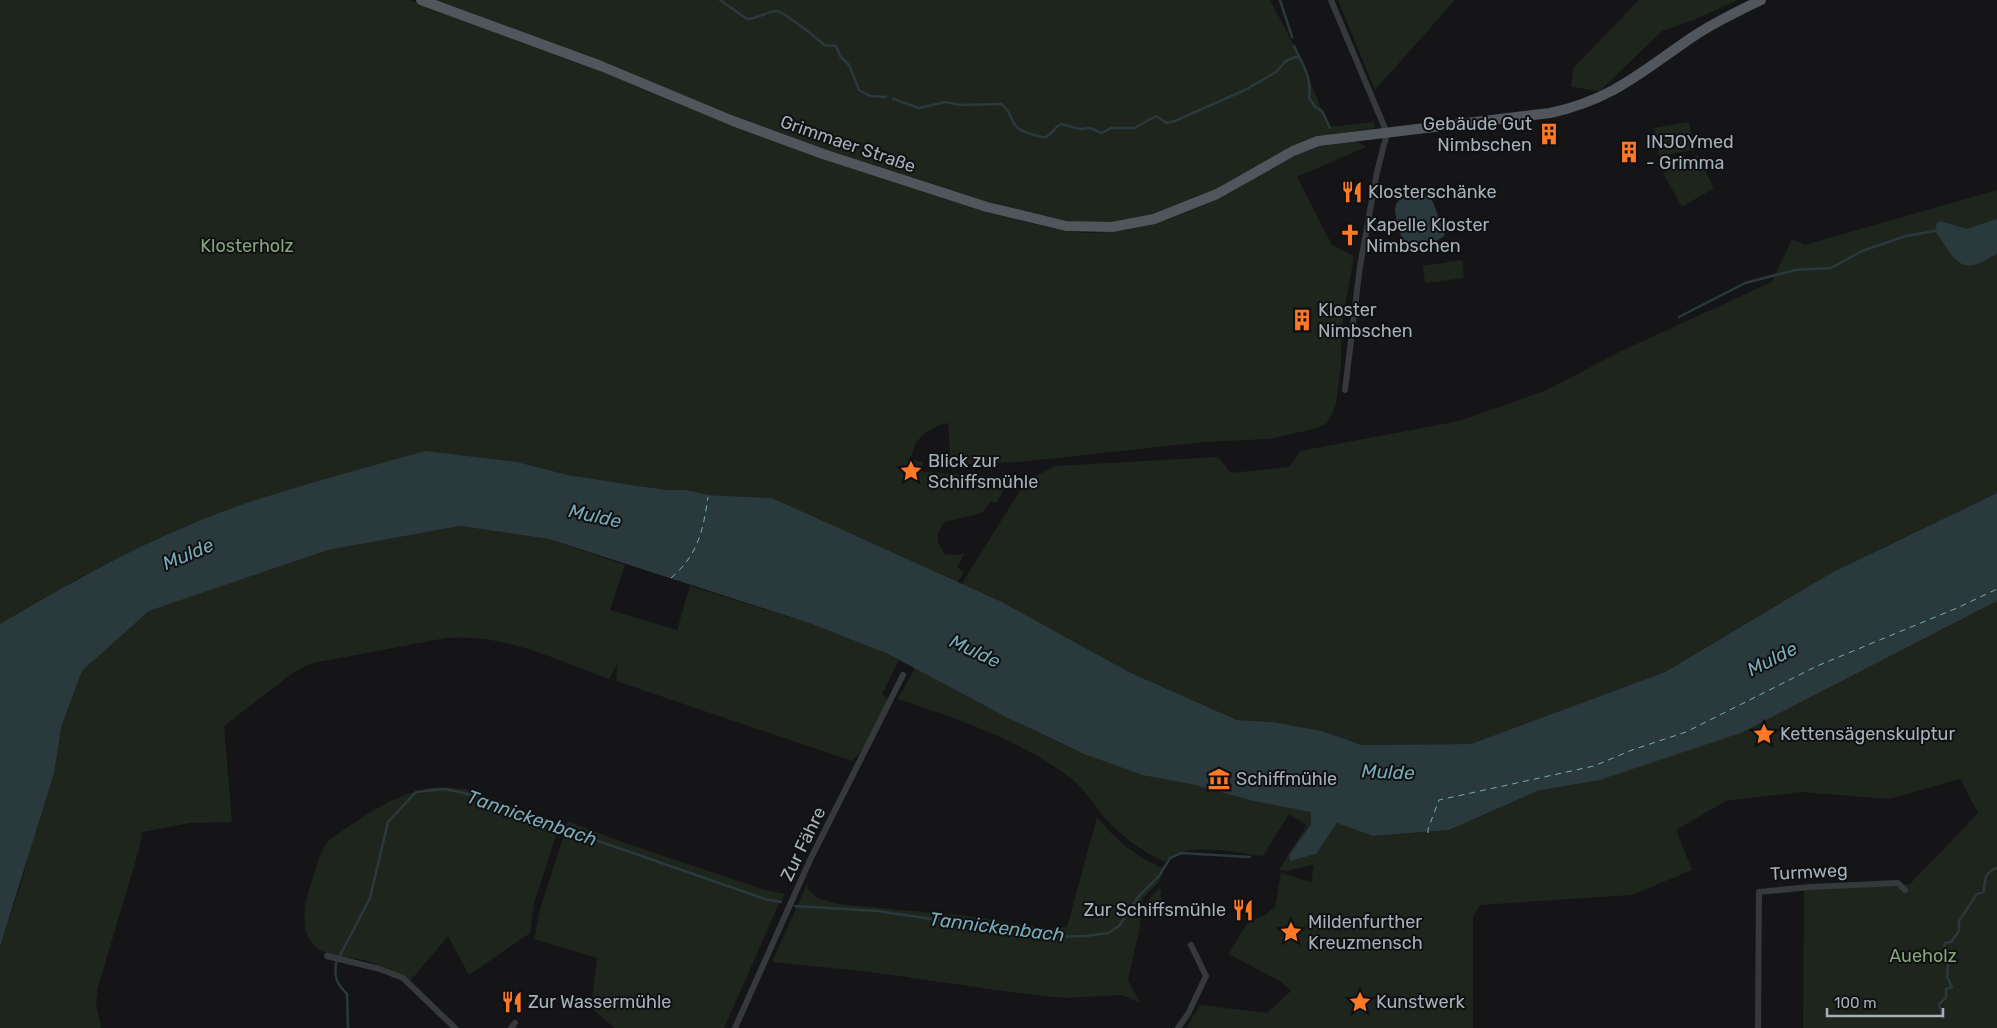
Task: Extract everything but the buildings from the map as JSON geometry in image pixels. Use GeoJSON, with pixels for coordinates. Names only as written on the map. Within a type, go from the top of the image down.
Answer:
{"type":"FeatureCollection","features":[{"type":"Feature","properties":{"kind":"main road","name":"Grimmaer Straße"},"geometry":{"type":"LineString","coordinates":[[421,0],[601,66],[783,140],[952,196],[1056,225],[1086,228],[1112,227],[1154,219],[1217,194],[1312,143],[1550,114],[1586,104],[1627,84],[1718,22],[1761,0]]}},
{"type":"Feature","properties":{"kind":"street"},"geometry":{"type":"LineString","coordinates":[[1331,0],[1387,133],[1376,172],[1359,275],[1345,390]]}},
{"type":"Feature","properties":{"kind":"street","name":"Zur Fähre"},"geometry":{"type":"LineString","coordinates":[[735,1028],[810,860],[903,675]]}},
{"type":"Feature","properties":{"kind":"street","name":"Turmweg"},"geometry":{"type":"LineString","coordinates":[[1758,1028],[1759,892],[1790,888],[1898,883],[1905,890]]}},
{"type":"Feature","properties":{"kind":"street"},"geometry":{"type":"LineString","coordinates":[[1178,1028],[1188,1014],[1206,976],[1191,945]]}},
{"type":"Feature","properties":{"kind":"street"},"geometry":{"type":"LineString","coordinates":[[327,956],[380,969],[403,978],[455,1028]]}},
{"type":"Feature","properties":{"kind":"green space","name":"Klosterholz"},"geometry":{"type":"Polygon","coordinates":[[[0,0],[409,0],[986,210],[1074,232],[1112,232],[1168,219],[1221,197],[1271,168],[1314,148],[1334,142],[1352,141],[1366,147],[1297,177],[1332,245],[1354,256],[1341,330],[1341,365],[1336,405],[1327,423],[1314,429],[1269,439],[1204,442],[1019,462],[951,465],[948,423],[928,431],[918,440],[912,460],[923,462],[923,472],[1011,477],[996,503],[991,501],[982,513],[945,522],[940,530],[938,542],[945,554],[956,555],[965,553],[957,567],[964,572],[957,583],[772,498],[708,495],[686,490],[638,486],[568,475],[517,462],[195,522],[77,579],[0,629],[0,0]]]}},
{"type":"Feature","properties":{"kind":"green space"},"geometry":{"type":"Polygon","coordinates":[[[432,0],[1270,0],[1297,51],[1329,127],[1374,122],[1375,128],[1330,135],[1215,190],[1172,208],[1139,218],[1111,223],[1075,223],[1012,210],[824,151],[432,0]]]}},
{"type":"Feature","properties":{"kind":"green space"},"geometry":{"type":"Polygon","coordinates":[[[1338,0],[1455,0],[1375,90],[1338,0]]]}},
{"type":"Feature","properties":{"kind":"green space"},"geometry":{"type":"Polygon","coordinates":[[[1639,0],[1738,0],[1694,20],[1662,31],[1600,91],[1571,87],[1573,68],[1639,0]]]}},
{"type":"Feature","properties":{"kind":"green space"},"geometry":{"type":"Polygon","coordinates":[[[1689,122],[1694,150],[1659,156],[1654,128],[1689,122]]]}},
{"type":"Feature","properties":{"kind":"green space"},"geometry":{"type":"Polygon","coordinates":[[[1697,155],[1714,188],[1682,207],[1663,173],[1697,155]]]}},
{"type":"Feature","properties":{"kind":"green space"},"geometry":{"type":"Polygon","coordinates":[[[1997,190],[1997,493],[1831,573],[1665,672],[1471,744],[1362,745],[1322,731],[1273,722],[1237,720],[1131,673],[1002,602],[961,585],[1026,481],[1055,466],[1218,457],[1231,473],[1289,467],[1300,451],[1459,421],[1547,390],[1619,352],[1772,282],[1792,239],[1805,245],[1997,190]]]}},
{"type":"Feature","properties":{"kind":"green space"},"geometry":{"type":"Polygon","coordinates":[[[1462,260],[1464,278],[1425,283],[1423,266],[1462,260]]]}},
{"type":"Feature","properties":{"kind":"green space"},"geometry":{"type":"Polygon","coordinates":[[[460,526],[549,539],[625,565],[610,610],[677,630],[690,586],[809,623],[888,654],[899,660],[882,694],[891,701],[869,743],[852,761],[616,681],[618,663],[609,679],[529,649],[488,640],[446,638],[313,663],[294,672],[224,726],[232,822],[190,823],[142,832],[140,846],[98,987],[96,1003],[101,1028],[0,1028],[0,947],[22,881],[61,728],[82,671],[149,611],[328,550],[460,526]]]}},
{"type":"Feature","properties":{"kind":"green space","name":"Aueholz"},"geometry":{"type":"Polygon","coordinates":[[[1997,601],[1997,1028],[1803,1028],[1804,890],[1910,884],[1978,813],[1960,779],[1889,799],[1801,792],[1726,801],[1676,830],[1692,870],[1632,895],[1480,905],[1473,917],[1473,1028],[1186,1028],[1200,1005],[1267,1013],[1291,991],[1280,981],[1228,954],[1248,922],[1265,915],[1275,907],[1281,873],[1311,882],[1314,865],[1286,871],[1279,870],[1307,825],[1289,814],[1263,856],[1226,851],[1196,850],[1183,851],[1172,855],[1165,862],[1129,841],[1105,818],[1073,780],[1032,753],[989,732],[898,699],[915,668],[1026,727],[1112,764],[1147,776],[1193,784],[1311,812],[1311,823],[1289,855],[1290,861],[1316,854],[1337,823],[1373,836],[1449,830],[1537,791],[1600,780],[1741,733],[1997,601]]]}},
{"type":"Feature","properties":{"kind":"green space"},"geometry":{"type":"Polygon","coordinates":[[[438,787],[465,789],[560,823],[534,904],[530,933],[469,975],[448,936],[411,980],[368,961],[332,955],[321,951],[309,938],[304,919],[306,900],[317,864],[329,840],[393,800],[407,794],[438,787]]]}},
{"type":"Feature","properties":{"kind":"green space"},"geometry":{"type":"Polygon","coordinates":[[[1097,817],[1127,848],[1164,869],[1159,882],[1143,898],[1140,926],[1128,980],[1140,1003],[1122,995],[1065,998],[871,972],[772,962],[807,884],[809,890],[817,898],[838,904],[966,916],[1042,928],[1067,927],[1097,817]]]}},
{"type":"Feature","properties":{"kind":"green space"},"geometry":{"type":"Polygon","coordinates":[[[568,821],[611,838],[762,889],[785,894],[724,1028],[615,1028],[591,1008],[597,958],[534,939],[539,913],[568,821]]]}},
{"type":"Feature","properties":{"kind":"green space"},"geometry":{"type":"Polygon","coordinates":[[[1159,888],[1162,890],[1160,895],[1162,900],[1157,915],[1144,913],[1145,904],[1159,888]]]}},
{"type":"Feature","properties":{"kind":"water"},"geometry":{"type":"Polygon","coordinates":[[[1417,192],[1425,193],[1433,202],[1445,235],[1427,245],[1406,247],[1401,236],[1395,206],[1404,197],[1417,192]]]}},
{"type":"Feature","properties":{"kind":"water"},"geometry":{"type":"Polygon","coordinates":[[[1997,219],[1997,254],[1975,265],[1968,266],[1956,260],[1935,231],[1937,223],[1941,221],[1967,229],[1997,219]]]}},
{"type":"Feature","properties":{"kind":"water","name":"Mulde"},"geometry":{"type":"Polygon","coordinates":[[[425,451],[517,462],[568,475],[638,486],[686,490],[708,495],[772,498],[1002,602],[1131,673],[1237,720],[1273,722],[1322,731],[1362,745],[1471,744],[1665,672],[1831,573],[1997,493],[1997,601],[1741,733],[1600,780],[1537,791],[1449,830],[1373,836],[1337,823],[1316,854],[1290,861],[1289,855],[1311,824],[1311,812],[1254,801],[1191,784],[1142,775],[1084,754],[1008,718],[888,654],[809,623],[549,539],[460,526],[328,550],[149,611],[82,671],[61,728],[54,773],[0,947],[0,624],[121,557],[196,522],[281,492],[425,451]]]}},
{"type":"Feature","properties":{"kind":"waterway"},"geometry":{"type":"LineString","coordinates":[[720,0],[747,19],[773,11],[780,12],[824,45],[836,46],[840,56],[849,65],[859,90],[870,96],[886,97]]}},
{"type":"Feature","properties":{"kind":"waterway"},"geometry":{"type":"LineString","coordinates":[[1280,0],[1292,37]]}},
{"type":"Feature","properties":{"kind":"waterway"},"geometry":{"type":"LineString","coordinates":[[1294,46],[1308,77],[1309,98],[1315,107],[1322,111],[1330,128]]}},
{"type":"Feature","properties":{"kind":"waterway"},"geometry":{"type":"LineString","coordinates":[[893,99],[919,108],[945,102],[960,105],[1001,104],[1006,108],[1012,121],[1018,128],[1024,132],[1041,137],[1048,136],[1061,124],[1080,129],[1090,128],[1102,133],[1111,128],[1134,128],[1156,116],[1167,123],[1175,121],[1245,90],[1276,72],[1286,61],[1295,57],[1300,58]]}},
{"type":"Feature","properties":{"kind":"waterway"},"geometry":{"type":"LineString","coordinates":[[1679,317],[1745,283],[1795,270],[1831,268],[1862,251],[1906,236],[1935,231]]}},
{"type":"Feature","properties":{"kind":"waterway","name":"Tannickenbach"},"geometry":{"type":"LineString","coordinates":[[348,1028],[347,994],[337,980],[335,973],[336,963],[370,898],[388,822],[416,792],[445,789],[486,798],[558,827],[765,899],[781,902]]}},
{"type":"Feature","properties":{"kind":"waterway","name":"Tannickenbach"},"geometry":{"type":"LineString","coordinates":[[795,906],[878,911],[1052,937],[1085,936],[1108,933],[1119,926],[1138,897],[1159,876],[1170,858],[1181,853],[1250,857]]}},
{"type":"Feature","properties":{"kind":"waterway"},"geometry":{"type":"LineString","coordinates":[[1943,1018],[1939,1004],[1946,998],[1946,989],[1952,987],[1947,977],[1948,961],[1944,950],[1945,943],[1951,942],[1959,931],[1959,921],[1977,894],[1984,892],[1985,880],[1988,874],[1997,868]]}},
{"type":"Feature","properties":{"kind":"ferry route"},"geometry":{"type":"LineString","coordinates":[[671,578],[687,560],[698,542],[708,497]]}},
{"type":"Feature","properties":{"kind":"ferry route"},"geometry":{"type":"LineString","coordinates":[[1428,833],[1439,800],[1594,766],[1632,750],[1686,732],[1817,666],[1957,608],[1997,589]]}},
{"type":"Feature","properties":{"kind":"place","name":"Gebäude Gut Nimbschen"},"geometry":{"type":"Point","coordinates":[1549,134]}},
{"type":"Feature","properties":{"kind":"place","name":"INJOYmed - Grimma"},"geometry":{"type":"Point","coordinates":[1629,152]}},
{"type":"Feature","properties":{"kind":"place","name":"Klosterschänke"},"geometry":{"type":"Point","coordinates":[1352,192]}},
{"type":"Feature","properties":{"kind":"place","name":"Kapelle Kloster Nimbschen"},"geometry":{"type":"Point","coordinates":[1350,235]}},
{"type":"Feature","properties":{"kind":"place","name":"Kloster Nimbschen"},"geometry":{"type":"Point","coordinates":[1302,320]}},
{"type":"Feature","properties":{"kind":"place","name":"Blick zur Schiffsmühle"},"geometry":{"type":"Point","coordinates":[911,471]}},
{"type":"Feature","properties":{"kind":"place","name":"Kettensägenskulptur"},"geometry":{"type":"Point","coordinates":[1764,734]}},
{"type":"Feature","properties":{"kind":"place","name":"Schiffmühle"},"geometry":{"type":"Point","coordinates":[1219,779]}},
{"type":"Feature","properties":{"kind":"place","name":"Zur Schiffsmühle"},"geometry":{"type":"Point","coordinates":[1243,910]}},
{"type":"Feature","properties":{"kind":"place","name":"Mildenfurther Kreuzmensch"},"geometry":{"type":"Point","coordinates":[1291,932]}},
{"type":"Feature","properties":{"kind":"place","name":"Zur Wassermühle"},"geometry":{"type":"Point","coordinates":[512,1002]}},
{"type":"Feature","properties":{"kind":"place","name":"Kunstwerk"},"geometry":{"type":"Point","coordinates":[1360,1002]}}]}
